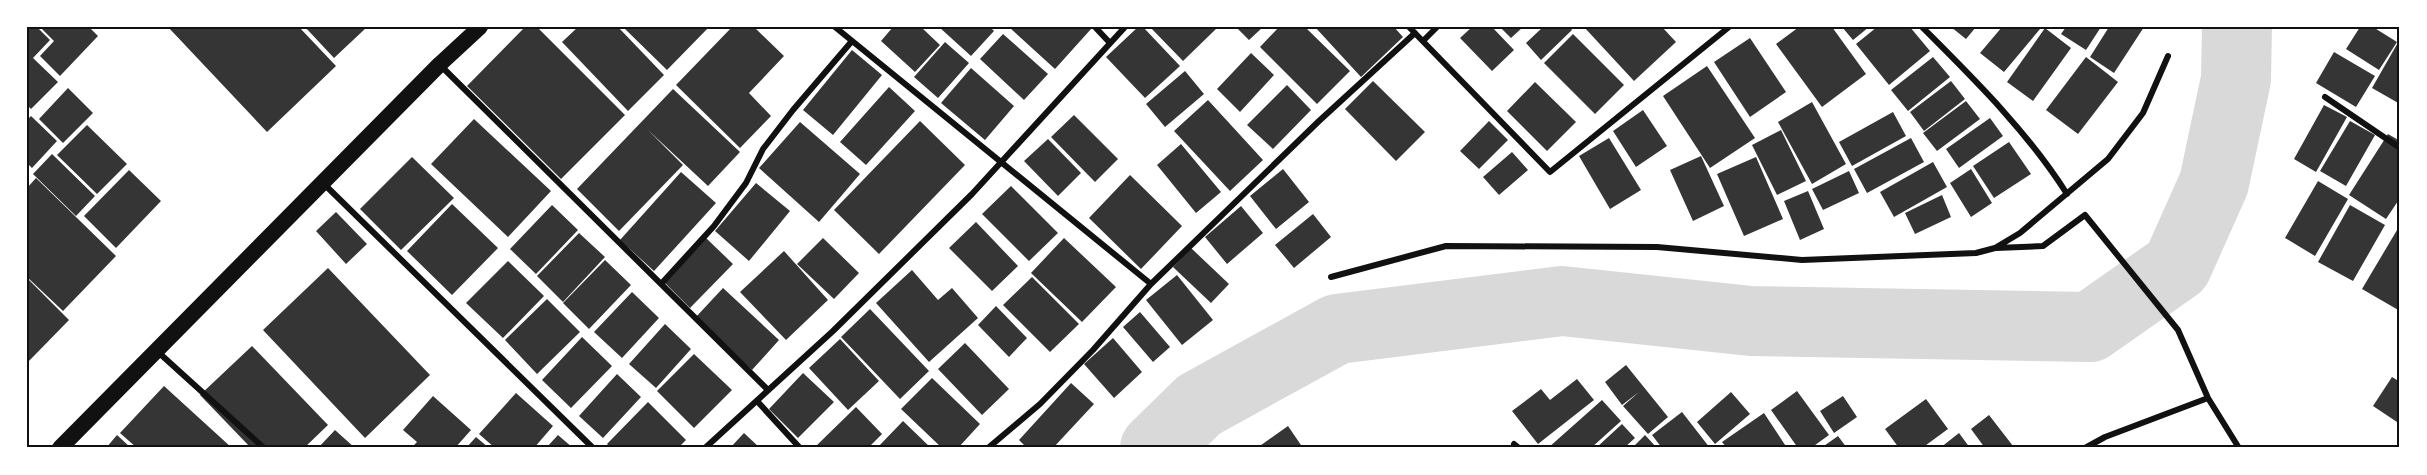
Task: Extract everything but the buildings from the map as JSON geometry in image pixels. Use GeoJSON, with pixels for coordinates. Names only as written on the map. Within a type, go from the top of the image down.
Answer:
{"type":"FeatureCollection","features":[{"type":"Feature","properties":{"kind":"highway"},"geometry":{"type":"LineString","coordinates":[[60,448],[440,64],[480,27]]}},
{"type":"Feature","properties":{"kind":"street"},"geometry":{"type":"LineString","coordinates":[[835,27],[1151,284]]}},
{"type":"Feature","properties":{"kind":"street"},"geometry":{"type":"LineString","coordinates":[[1095,27],[1110,43]]}},
{"type":"Feature","properties":{"kind":"street"},"geometry":{"type":"LineString","coordinates":[[705,448],[833,331],[972,194],[1125,27]]}},
{"type":"Feature","properties":{"kind":"street"},"geometry":{"type":"LineString","coordinates":[[1409,27],[1550,172],[1730,27]]}},
{"type":"Feature","properties":{"kind":"street"},"geometry":{"type":"LineString","coordinates":[[1423,41],[1437,27]]}},
{"type":"Feature","properties":{"kind":"street"},"geometry":{"type":"LineString","coordinates":[[1922,27],[1977,82],[2045,159],[2067,194]]}},
{"type":"Feature","properties":{"kind":"street"},"geometry":{"type":"LineString","coordinates":[[988,448],[1040,404],[1093,350],[1151,284],[1319,121],[1415,33]]}},
{"type":"Feature","properties":{"kind":"street"},"geometry":{"type":"LineString","coordinates":[[661,284],[714,226],[746,183],[763,149],[852,41]]}},
{"type":"Feature","properties":{"kind":"street"},"geometry":{"type":"LineString","coordinates":[[1995,248],[2020,233],[2108,159],[2143,113],[2168,56]]}},
{"type":"Feature","properties":{"kind":"street"},"geometry":{"type":"LineString","coordinates":[[440,64],[768,390]]}},
{"type":"Feature","properties":{"kind":"street"},"geometry":{"type":"LineString","coordinates":[[2325,97],[2400,148]]}},
{"type":"Feature","properties":{"kind":"street"},"geometry":{"type":"LineString","coordinates":[[324,183],[594,448]]}},
{"type":"Feature","properties":{"kind":"street"},"geometry":{"type":"LineString","coordinates":[[1331,277],[1446,246],[1657,247],[1802,260],[1976,253],[1995,248],[2043,246],[2085,215],[2178,330],[2208,398],[2239,448]]}},
{"type":"Feature","properties":{"kind":"street"},"geometry":{"type":"LineString","coordinates":[[157,351],[264,448]]}},
{"type":"Feature","properties":{"kind":"street"},"geometry":{"type":"LineString","coordinates":[[2085,448],[2105,437],[2208,398]]}},
{"type":"Feature","properties":{"kind":"street"},"geometry":{"type":"LineString","coordinates":[[757,401],[800,448]]}},
{"type":"Feature","properties":{"kind":"waterway"},"geometry":{"type":"LineString","coordinates":[[1155,448],[1199,405],[1337,329],[1562,301],[1751,321],[2090,327],[2177,266],[2214,183],[2236,79],[2237,27]]}}]}
